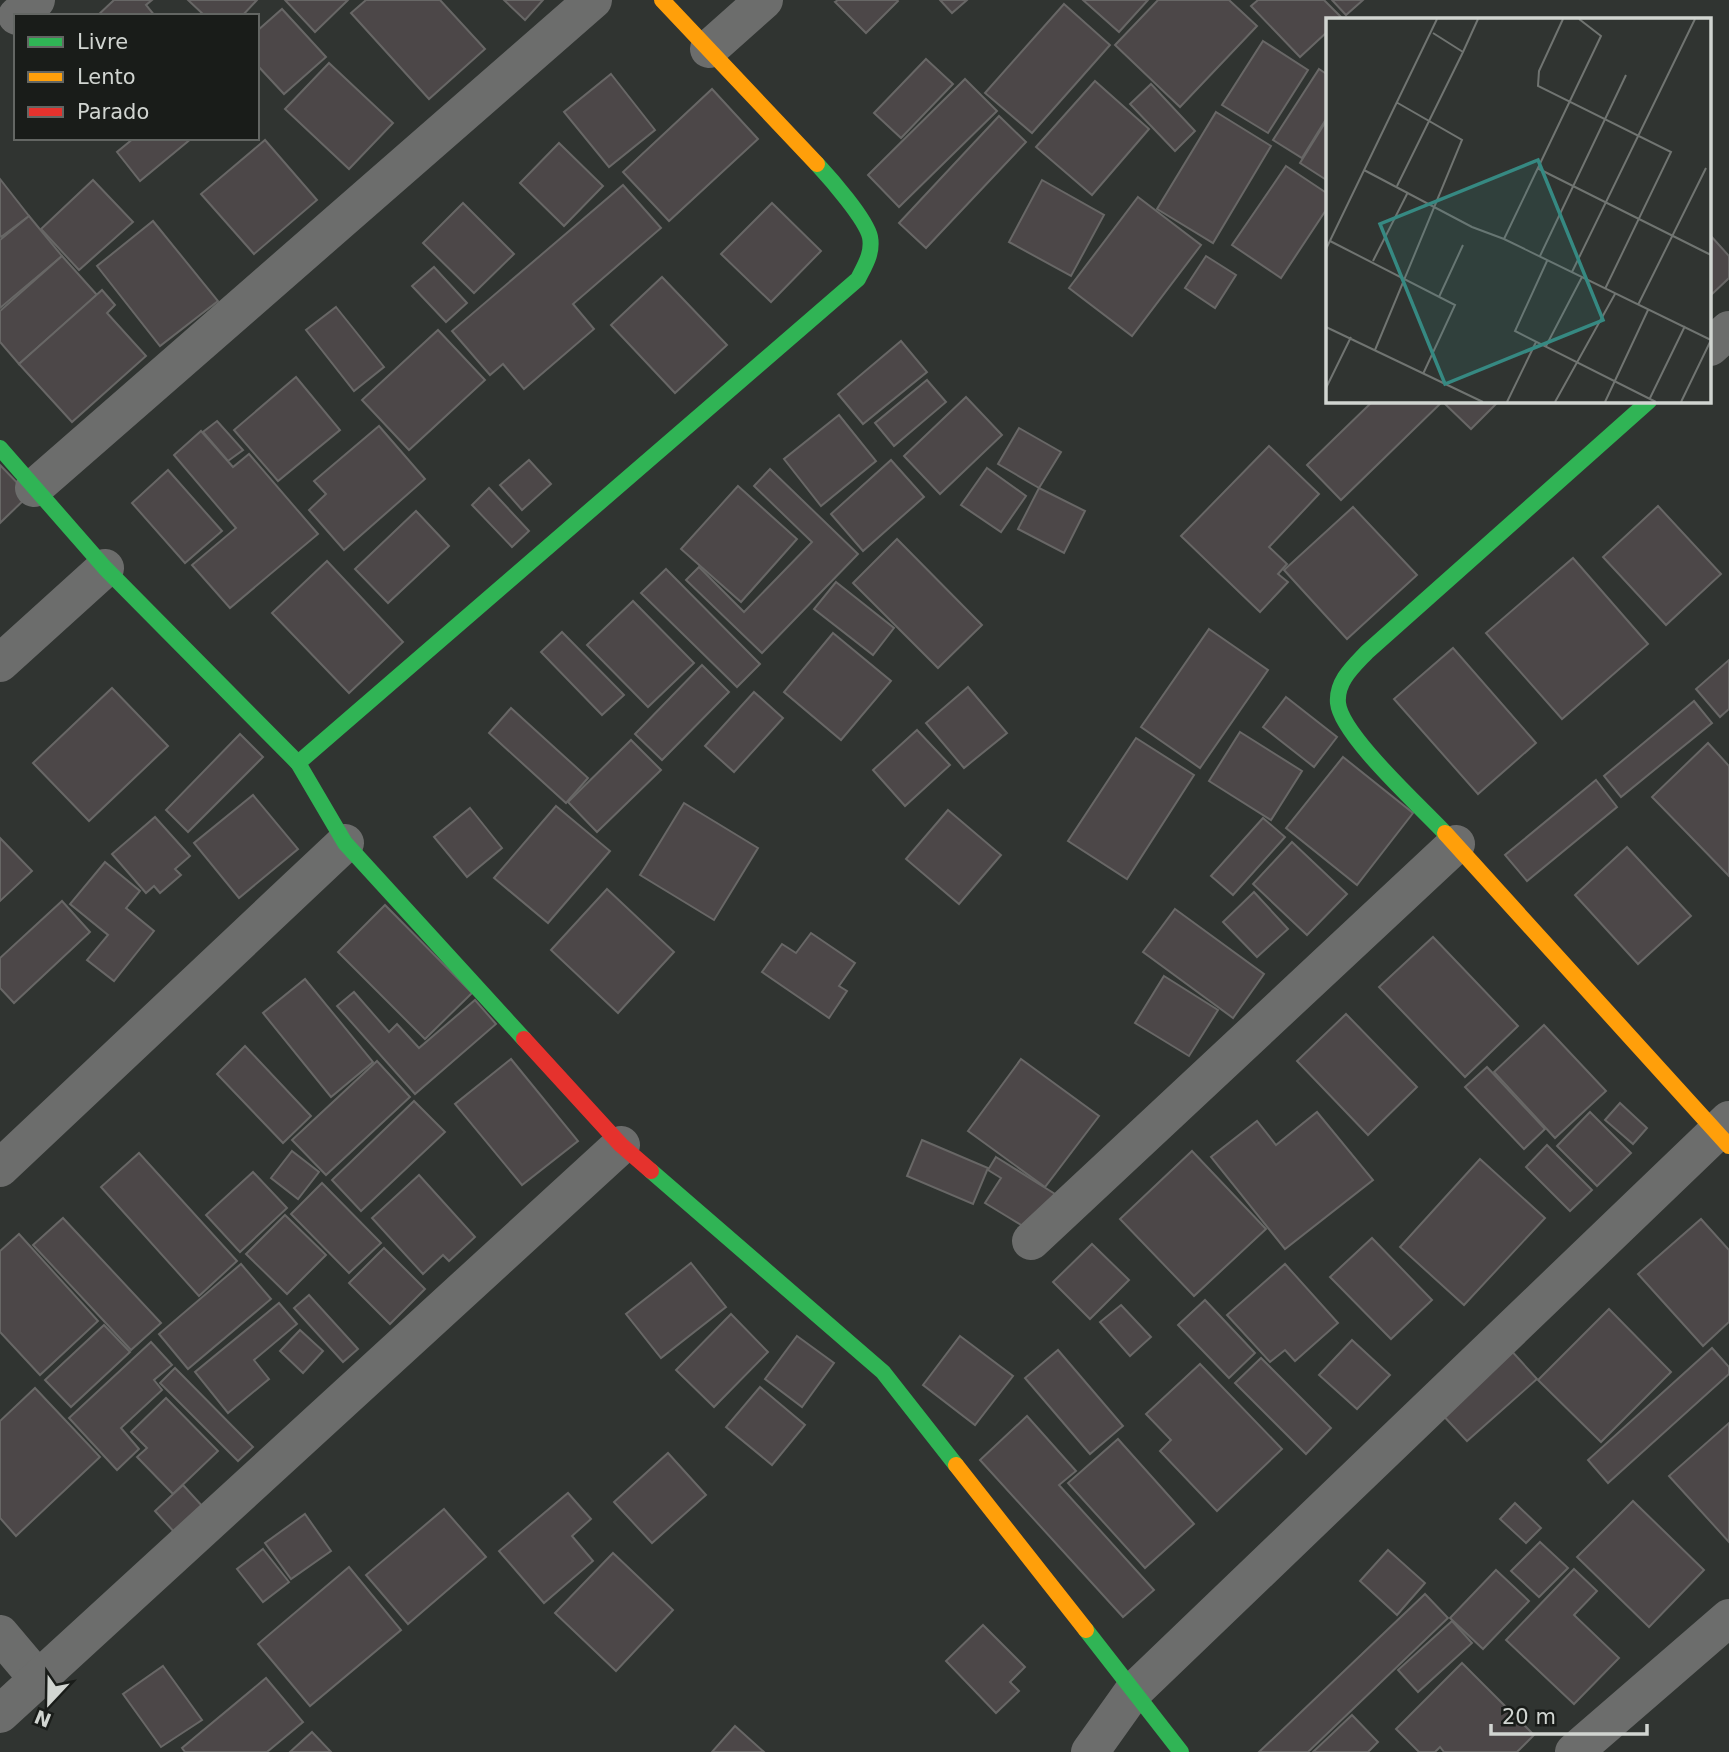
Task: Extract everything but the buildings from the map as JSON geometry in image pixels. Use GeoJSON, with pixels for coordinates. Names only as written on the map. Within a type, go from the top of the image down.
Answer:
{"type":"FeatureCollection","features":[{"type":"Feature","properties":{"kind":"street"},"geometry":{"type":"LineString","coordinates":[[18,14],[36,0]]}},
{"type":"Feature","properties":{"kind":"street"},"geometry":{"type":"LineString","coordinates":[[34,488],[593,0]]}},
{"type":"Feature","properties":{"kind":"street"},"geometry":{"type":"LineString","coordinates":[[299,763],[858,279],[870,257],[870,235],[837,186],[662,0]]}},
{"type":"Feature","properties":{"kind":"street"},"geometry":{"type":"LineString","coordinates":[[709,49],[764,0]]}},
{"type":"Feature","properties":{"kind":"street"},"geometry":{"type":"LineString","coordinates":[[0,29],[14,18]]}},
{"type":"Feature","properties":{"kind":"street"},"geometry":{"type":"LineString","coordinates":[[1712,345],[1729,330]]}},
{"type":"Feature","properties":{"kind":"street"},"geometry":{"type":"LineString","coordinates":[[1090,1752],[1132,1693],[1725,1132],[1366,750],[1343,716],[1338,702],[1343,679],[1367,652],[1648,402]]}},
{"type":"Feature","properties":{"kind":"street"},"geometry":{"type":"LineString","coordinates":[[0,448],[105,568],[299,763],[345,843],[621,1145],[883,1372],[1132,1693],[1181,1752]]}},
{"type":"Feature","properties":{"kind":"street"},"geometry":{"type":"LineString","coordinates":[[0,663],[105,568]]}},
{"type":"Feature","properties":{"kind":"street"},"geometry":{"type":"LineString","coordinates":[[0,1168],[345,843]]}},
{"type":"Feature","properties":{"kind":"street"},"geometry":{"type":"LineString","coordinates":[[1031,1241],[1457,844]]}},
{"type":"Feature","properties":{"kind":"street"},"geometry":{"type":"LineString","coordinates":[[0,1714],[621,1145]]}},
{"type":"Feature","properties":{"kind":"street"},"geometry":{"type":"LineString","coordinates":[[1574,1752],[1729,1618]]}},
{"type":"Feature","properties":{"kind":"street"},"geometry":{"type":"LineString","coordinates":[[0,1634],[38,1679]]}},
{"type":"Feature","properties":{"kind":"traffic: fast"},"geometry":{"type":"LineString","coordinates":[[298,763],[858,279],[869,254],[870,237],[855,210],[817,164]]}},
{"type":"Feature","properties":{"kind":"traffic: fast"},"geometry":{"type":"LineString","coordinates":[[1445,833],[1367,751],[1342,717],[1338,695],[1343,681],[1367,652],[1648,402]]}},
{"type":"Feature","properties":{"kind":"traffic: fast"},"geometry":{"type":"LineString","coordinates":[[0,448],[105,568],[298,763],[345,843],[524,1039]]}},
{"type":"Feature","properties":{"kind":"traffic: fast"},"geometry":{"type":"LineString","coordinates":[[651,1171],[883,1372],[956,1465]]}},
{"type":"Feature","properties":{"kind":"traffic: fast"},"geometry":{"type":"LineString","coordinates":[[1086,1630],[1181,1752]]}},
{"type":"Feature","properties":{"kind":"traffic: slow"},"geometry":{"type":"LineString","coordinates":[[662,0],[817,164]]}},
{"type":"Feature","properties":{"kind":"traffic: slow"},"geometry":{"type":"LineString","coordinates":[[1445,833],[1729,1146]]}},
{"type":"Feature","properties":{"kind":"traffic: slow"},"geometry":{"type":"LineString","coordinates":[[956,1465],[1086,1630]]}},
{"type":"Feature","properties":{"kind":"traffic: jam"},"geometry":{"type":"LineString","coordinates":[[524,1039],[621,1145],[651,1171]]}}]}
